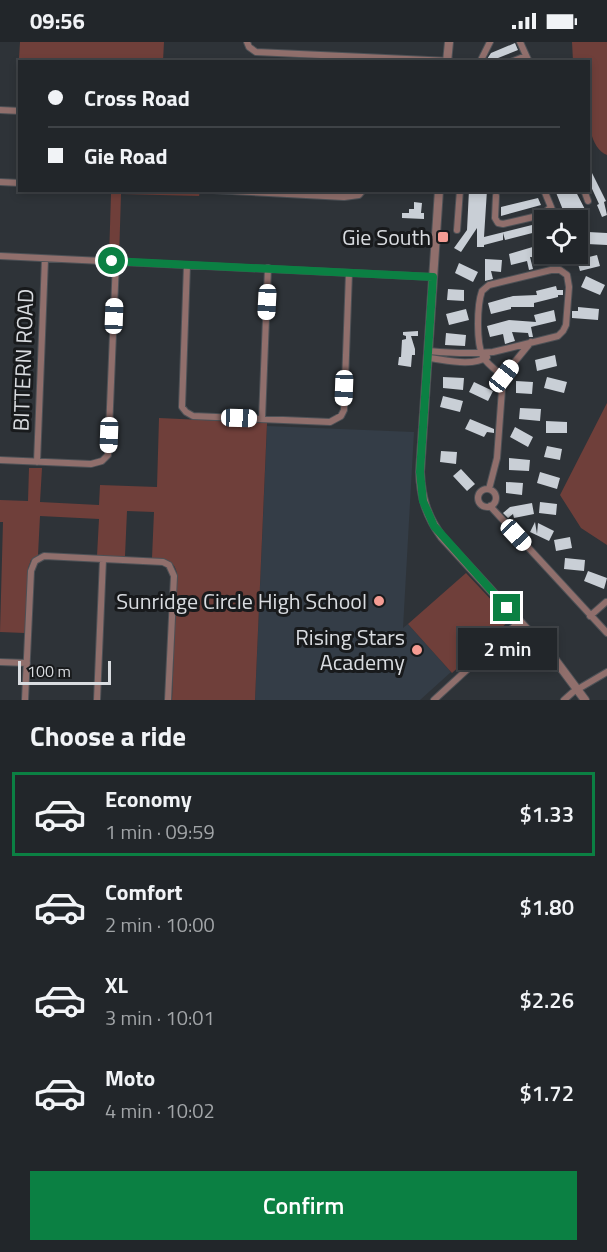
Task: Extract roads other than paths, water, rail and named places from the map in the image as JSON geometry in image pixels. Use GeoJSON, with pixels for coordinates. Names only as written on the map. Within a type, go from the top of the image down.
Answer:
{"type":"FeatureCollection","features":[{"type":"Feature","properties":{"kind":"street"},"geometry":{"type":"LineString","coordinates":[[448,60],[449,42]]}},
{"type":"Feature","properties":{"kind":"street"},"geometry":{"type":"LineString","coordinates":[[481,60],[490,42]]}},
{"type":"Feature","properties":{"kind":"street"},"geometry":{"type":"LineString","coordinates":[[520,42],[527,59]]}},
{"type":"Feature","properties":{"kind":"street"},"geometry":{"type":"LineString","coordinates":[[248,45],[256,52],[427,60]]}},
{"type":"Feature","properties":{"kind":"street"},"geometry":{"type":"LineString","coordinates":[[0,110],[18,111]]}},
{"type":"Feature","properties":{"kind":"street"},"geometry":{"type":"LineString","coordinates":[[0,182],[18,183]]}},
{"type":"Feature","properties":{"kind":"street"},"geometry":{"type":"LineString","coordinates":[[250,192],[344,197],[358,195],[361,192]]}},
{"type":"Feature","properties":{"kind":"street"},"geometry":{"type":"LineString","coordinates":[[439,192],[420,472],[421,492],[426,511],[442,537],[556,661],[585,700]]}},
{"type":"Feature","properties":{"kind":"street"},"geometry":{"type":"LineString","coordinates":[[457,230],[460,192]]}},
{"type":"Feature","properties":{"kind":"street"},"geometry":{"type":"LineString","coordinates":[[545,192],[552,210]]}},
{"type":"Feature","properties":{"kind":"street"},"geometry":{"type":"LineString","coordinates":[[585,192],[588,201]]}},
{"type":"Feature","properties":{"kind":"street"},"geometry":{"type":"LineString","coordinates":[[496,196],[495,218],[500,224],[542,215],[551,207]]}},
{"type":"Feature","properties":{"kind":"street"},"geometry":{"type":"LineString","coordinates":[[0,256],[433,277]]}},
{"type":"Feature","properties":{"kind":"street","name":"BITTERN ROAD"},"geometry":{"type":"LineString","coordinates":[[37,462],[45,259]]}},
{"type":"Feature","properties":{"kind":"street"},"geometry":{"type":"LineString","coordinates":[[0,460],[98,464],[108,455],[116,261]]}},
{"type":"Feature","properties":{"kind":"street"},"geometry":{"type":"LineString","coordinates":[[187,265],[182,407],[193,416],[330,422],[341,416],[344,410],[349,273]]}},
{"type":"Feature","properties":{"kind":"street"},"geometry":{"type":"LineString","coordinates":[[262,419],[268,268]]}},
{"type":"Feature","properties":{"kind":"street"},"geometry":{"type":"LineString","coordinates":[[429,355],[483,356],[558,336],[565,328],[569,287],[567,275],[560,270],[551,270],[489,285],[480,295],[478,330],[483,356],[504,376]]}},
{"type":"Feature","properties":{"kind":"street"},"geometry":{"type":"LineString","coordinates":[[489,489],[497,458],[504,376],[531,342]]}},
{"type":"Feature","properties":{"kind":"street"},"geometry":{"type":"LineString","coordinates":[[489,489],[496,496],[495,502],[490,506],[484,506],[479,500],[481,492],[489,489]]}},
{"type":"Feature","properties":{"kind":"street"},"geometry":{"type":"LineString","coordinates":[[490,506],[607,633]]}},
{"type":"Feature","properties":{"kind":"street"},"geometry":{"type":"LineString","coordinates":[[26,700],[33,564],[44,556],[163,562],[170,565],[173,570],[168,700]]}},
{"type":"Feature","properties":{"kind":"street"},"geometry":{"type":"LineString","coordinates":[[97,700],[103,559]]}},
{"type":"Feature","properties":{"kind":"street"},"geometry":{"type":"LineString","coordinates":[[590,616],[606,602]]}},
{"type":"Feature","properties":{"kind":"street"},"geometry":{"type":"LineString","coordinates":[[434,700],[520,621]]}},
{"type":"Feature","properties":{"kind":"street"},"geometry":{"type":"LineString","coordinates":[[0,662],[27,663]]}},
{"type":"Feature","properties":{"kind":"street"},"geometry":{"type":"LineString","coordinates":[[564,700],[607,672]]}},
{"type":"Feature","properties":{"kind":"place","name":"Gie South"},"geometry":{"type":"Point","coordinates":[443,237]}},
{"type":"Feature","properties":{"kind":"place","name":"Sunridge Circle High School"},"geometry":{"type":"Point","coordinates":[379,601]}},
{"type":"Feature","properties":{"kind":"place","name":"Rising Stars Academy"},"geometry":{"type":"Point","coordinates":[417,650]}}]}
